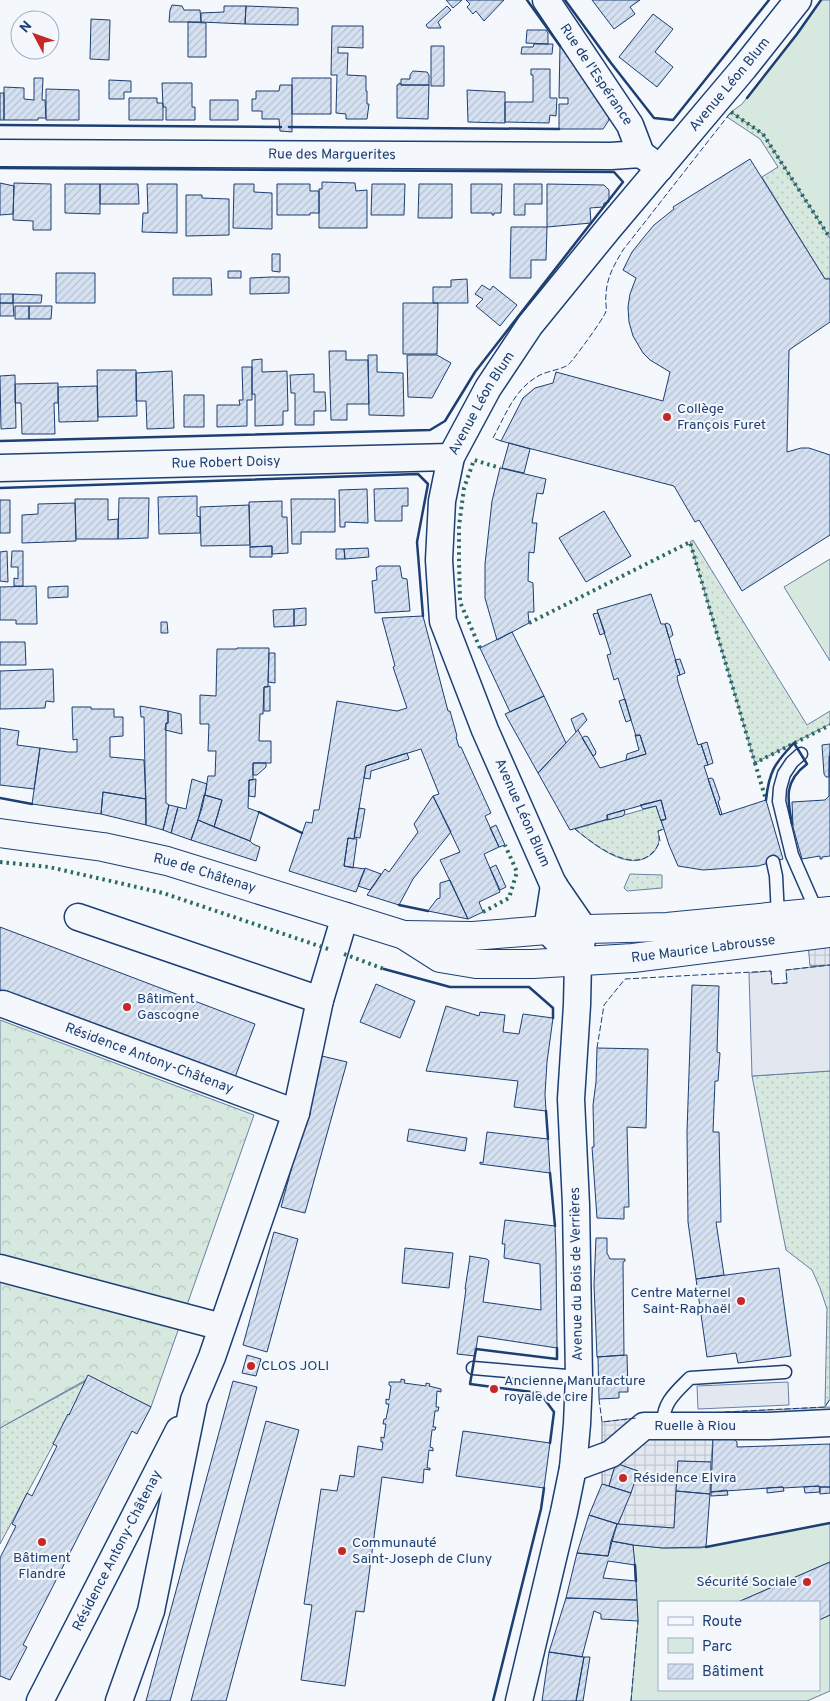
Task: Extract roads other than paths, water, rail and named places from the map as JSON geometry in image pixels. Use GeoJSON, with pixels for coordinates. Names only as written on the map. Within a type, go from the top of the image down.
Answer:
{"type":"FeatureCollection","features":[{"type":"Feature","properties":{"kind":"main road","name":"Rue de Châtenay"},"geometry":{"type":"LineString","coordinates":[[0,833],[71,842],[167,861],[404,935],[440,958],[476,964],[578,962]]}},
{"type":"Feature","properties":{"kind":"main road","name":"Rue Maurice Labrousse"},"geometry":{"type":"LineString","coordinates":[[584,929],[667,927],[778,916],[826,919]]}},
{"type":"Feature","properties":{"kind":"main road","name":"Rue Maurice Labrousse"},"geometry":{"type":"LineString","coordinates":[[578,962],[633,958],[826,919]]}},
{"type":"Feature","properties":{"kind":"main road","name":"Rue de Châtenay"},"geometry":{"type":"LineString","coordinates":[[404,935],[473,936],[584,929]]}},
{"type":"Feature","properties":{"kind":"street","name":"Rue de l'Espérance"},"geometry":{"type":"LineString","coordinates":[[546,0],[630,125],[651,161]]}},
{"type":"Feature","properties":{"kind":"street","name":"Avenue Léon Blum"},"geometry":{"type":"LineString","coordinates":[[584,929],[554,884],[485,730],[443,621],[438,560],[442,501],[452,457],[488,388],[530,325],[651,161],[744,68],[798,0]]}},
{"type":"Feature","properties":{"kind":"street","name":"Rue des Marguerites"},"geometry":{"type":"LineString","coordinates":[[0,153],[581,156],[651,161]]}},
{"type":"Feature","properties":{"kind":"street","name":"Rue Robert Doisy"},"geometry":{"type":"LineString","coordinates":[[0,468],[452,457]]}},
{"type":"Feature","properties":{"kind":"street","name":"Avenue Léon Blum"},"geometry":{"type":"LineString","coordinates":[[547,930],[554,884]]}},
{"type":"Feature","properties":{"kind":"street","name":"Résidence Antony-Châtenay"},"geometry":{"type":"LineString","coordinates":[[40,1701],[194,1400],[212,1358],[296,1113],[320,1000],[345,916]]}},
{"type":"Feature","properties":{"kind":"street"},"geometry":{"type":"LineString","coordinates":[[78,917],[320,1000]]}},
{"type":"Feature","properties":{"kind":"street","name":"Avenue du Bois de Verrières"},"geometry":{"type":"LineString","coordinates":[[519,1701],[573,1468],[579,1377],[576,1205],[571,1099],[578,962],[584,929]]}},
{"type":"Feature","properties":{"kind":"street"},"geometry":{"type":"LineString","coordinates":[[547,930],[578,962]]}},
{"type":"Feature","properties":{"kind":"street","name":"Résidence Antony-Châtenay"},"geometry":{"type":"LineString","coordinates":[[3,1004],[296,1113]]}},
{"type":"Feature","properties":{"kind":"street"},"geometry":{"type":"LineString","coordinates":[[0,1268],[222,1327]]}},
{"type":"Feature","properties":{"kind":"street","name":"Résidence Antony-Châtenay"},"geometry":{"type":"LineString","coordinates":[[119,1701],[151,1611],[194,1400]]}},
{"type":"Feature","properties":{"kind":"street","name":"Ruelle à Riou"},"geometry":{"type":"LineString","coordinates":[[573,1468],[611,1454],[644,1426],[768,1426],[830,1423]]}},
{"type":"Feature","properties":{"kind":"lane"},"geometry":{"type":"LineString","coordinates":[[801,754],[792,762],[784,774],[779,801],[792,855],[826,919]]}},
{"type":"Feature","properties":{"kind":"lane"},"geometry":{"type":"LineString","coordinates":[[773,862],[776,876],[778,916]]}},
{"type":"Feature","properties":{"kind":"lane"},"geometry":{"type":"LineString","coordinates":[[473,1368],[579,1377]]}},
{"type":"Feature","properties":{"kind":"lane"},"geometry":{"type":"LineString","coordinates":[[664,1426],[662,1415],[668,1401],[690,1378],[785,1372]]}},
{"type":"Feature","properties":{"kind":"place","name":"Collège François Furet"},"geometry":{"type":"Point","coordinates":[667,417]}},
{"type":"Feature","properties":{"kind":"place","name":"Bâtiment Gascogne"},"geometry":{"type":"Point","coordinates":[127,1007]}},
{"type":"Feature","properties":{"kind":"place","name":"Centre Maternel Saint-Raphaël"},"geometry":{"type":"Point","coordinates":[741,1301]}},
{"type":"Feature","properties":{"kind":"place","name":"CLOS JOLI"},"geometry":{"type":"Point","coordinates":[251,1366]}},
{"type":"Feature","properties":{"kind":"place","name":"Ancienne Manufacture royale de cire"},"geometry":{"type":"Point","coordinates":[494,1389]}},
{"type":"Feature","properties":{"kind":"place","name":"Résidence Elvira"},"geometry":{"type":"Point","coordinates":[623,1478]}},
{"type":"Feature","properties":{"kind":"place","name":"Bâtiment Flandre"},"geometry":{"type":"Point","coordinates":[42,1542]}},
{"type":"Feature","properties":{"kind":"place","name":"Communauté Saint-Joseph de Cluny"},"geometry":{"type":"Point","coordinates":[342,1551]}},
{"type":"Feature","properties":{"kind":"place","name":"Sécurité Sociale"},"geometry":{"type":"Point","coordinates":[807,1582]}}]}
